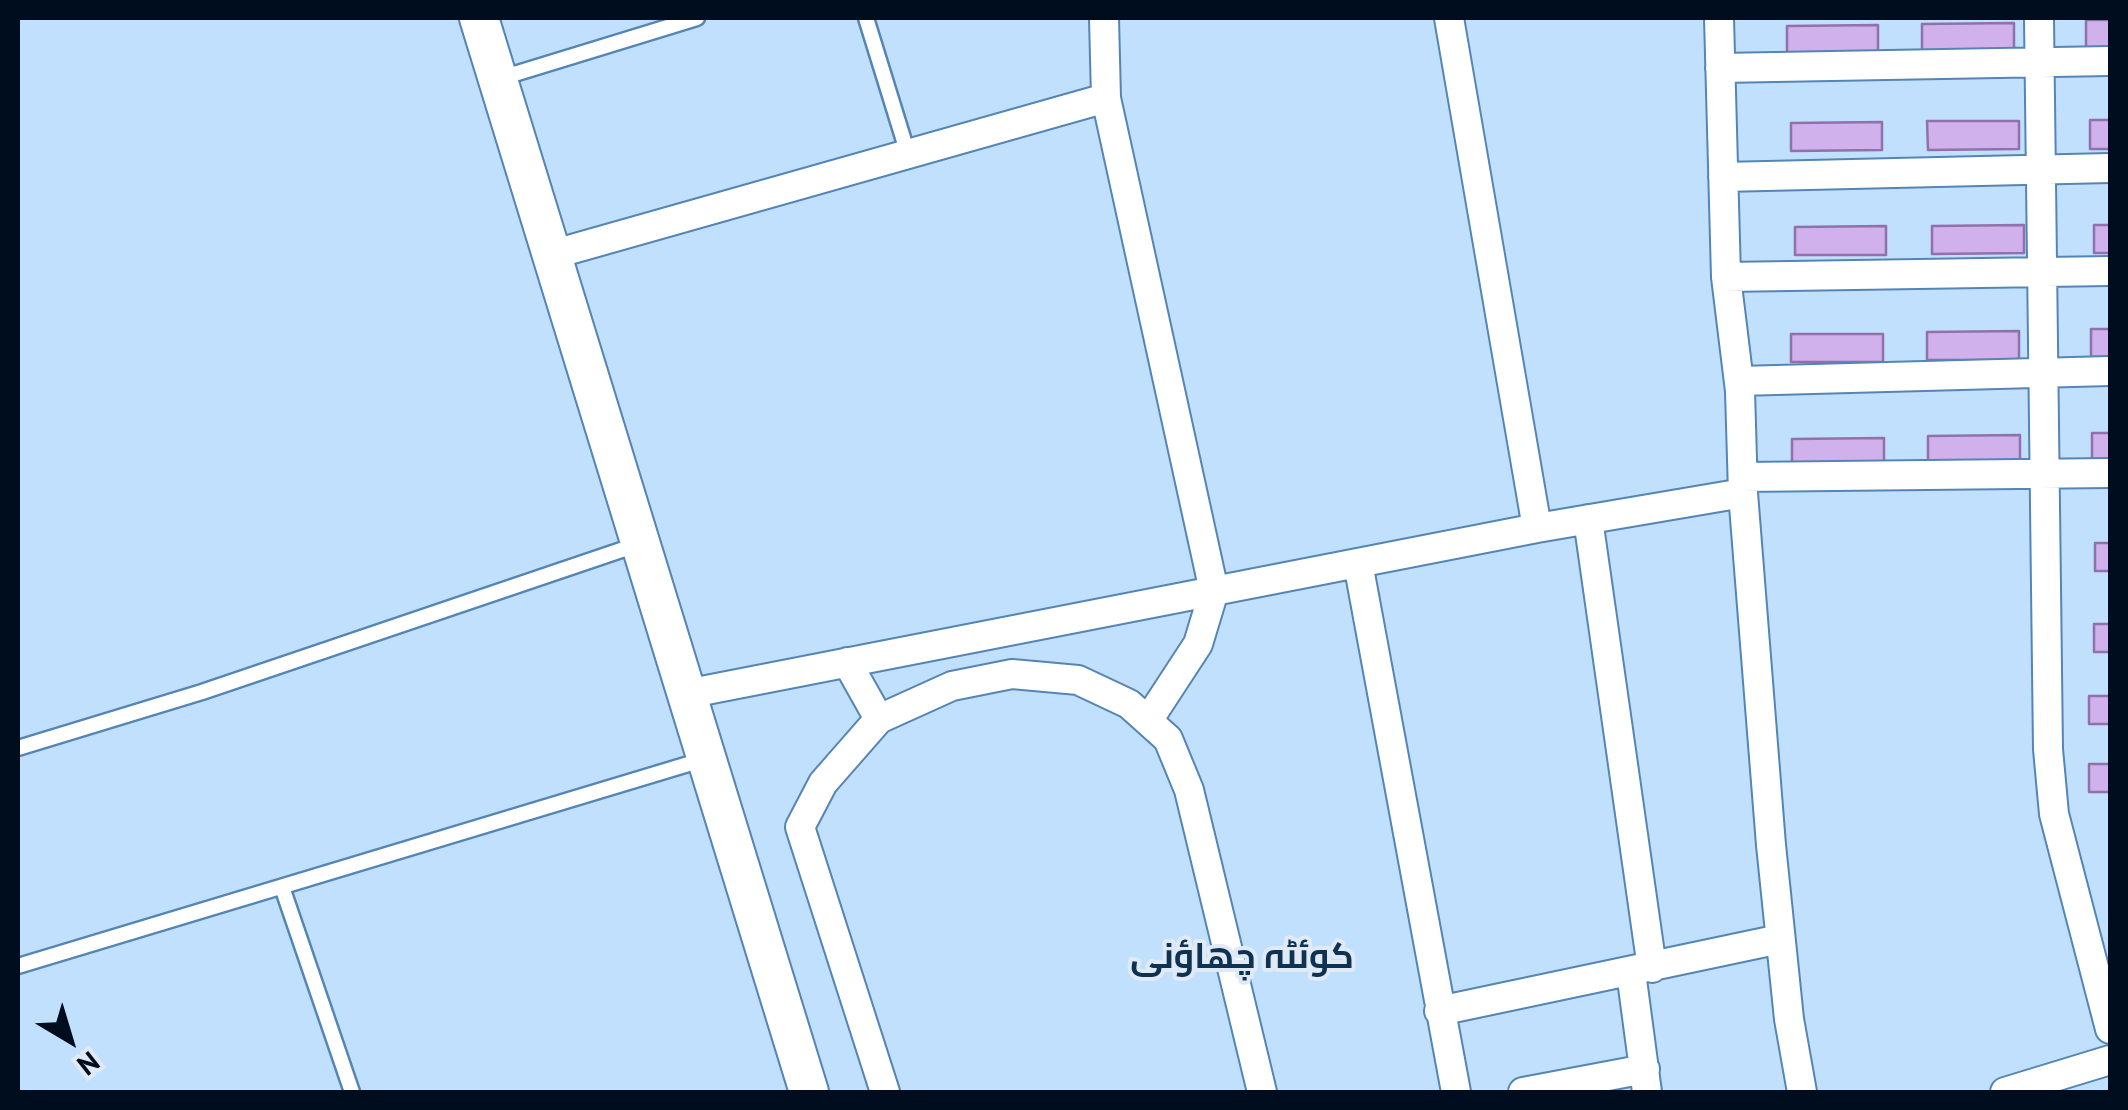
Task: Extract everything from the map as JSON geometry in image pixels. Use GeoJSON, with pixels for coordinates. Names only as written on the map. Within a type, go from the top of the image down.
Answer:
{"type":"FeatureCollection","features":[{"type":"Feature","properties":{"kind":"main road"},"geometry":{"type":"LineString","coordinates":[[478,18],[809,1092]]}},
{"type":"Feature","properties":{"kind":"street"},"geometry":{"type":"LineString","coordinates":[[1104,18],[1106,98],[1214,591],[1198,644],[1149,719]]}},
{"type":"Feature","properties":{"kind":"street"},"geometry":{"type":"LineString","coordinates":[[1449,18],[1538,528]]}},
{"type":"Feature","properties":{"kind":"street"},"geometry":{"type":"LineString","coordinates":[[1719,18],[1726,277],[1739,381],[1743,485],[1780,938],[1802,1092]]}},
{"type":"Feature","properties":{"kind":"street"},"geometry":{"type":"LineString","coordinates":[[2039,18],[2048,749],[2054,814],[2110,1029]]}},
{"type":"Feature","properties":{"kind":"street"},"geometry":{"type":"LineString","coordinates":[[1720,68],[2110,61]]}},
{"type":"Feature","properties":{"kind":"street"},"geometry":{"type":"LineString","coordinates":[[552,255],[1106,98]]}},
{"type":"Feature","properties":{"kind":"street"},"geometry":{"type":"LineString","coordinates":[[1723,177],[2110,168]]}},
{"type":"Feature","properties":{"kind":"street"},"geometry":{"type":"LineString","coordinates":[[1726,277],[2110,271]]}},
{"type":"Feature","properties":{"kind":"street"},"geometry":{"type":"LineString","coordinates":[[1739,381],[2110,370]]}},
{"type":"Feature","properties":{"kind":"street"},"geometry":{"type":"LineString","coordinates":[[686,694],[1588,519],[1743,485],[2110,473]]}},
{"type":"Feature","properties":{"kind":"street"},"geometry":{"type":"LineString","coordinates":[[1523,1092],[1646,1081],[1642,970],[1588,519]]}},
{"type":"Feature","properties":{"kind":"street"},"geometry":{"type":"LineString","coordinates":[[1358,563],[1456,1092]]}},
{"type":"Feature","properties":{"kind":"street"},"geometry":{"type":"LineString","coordinates":[[847,662],[879,718]]}},
{"type":"Feature","properties":{"kind":"street"},"geometry":{"type":"LineString","coordinates":[[885,1092],[800,827],[808,804],[822,783],[879,718],[952,686],[1012,674],[1078,680],[1149,719],[1180,760],[1262,1092]]}},
{"type":"Feature","properties":{"kind":"street"},"geometry":{"type":"LineString","coordinates":[[1439,1010],[1780,938]]}},
{"type":"Feature","properties":{"kind":"street"},"geometry":{"type":"LineString","coordinates":[[2005,1092],[2110,1060]]}},
{"type":"Feature","properties":{"kind":"lane"},"geometry":{"type":"LineString","coordinates":[[497,79],[697,18]]}},
{"type":"Feature","properties":{"kind":"lane"},"geometry":{"type":"LineString","coordinates":[[866,18],[908,154]]}},
{"type":"Feature","properties":{"kind":"lane"},"geometry":{"type":"LineString","coordinates":[[18,748],[202,692],[640,544]]}},
{"type":"Feature","properties":{"kind":"lane"},"geometry":{"type":"LineString","coordinates":[[18,966],[706,759]]}},
{"type":"Feature","properties":{"kind":"lane"},"geometry":{"type":"LineString","coordinates":[[282,887],[352,1092]]}},
{"type":"Feature","properties":{"kind":"building"},"geometry":{"type":"Polygon","coordinates":[[[2086,20],[2110,20],[2110,48],[2086,48],[2086,20]]]}},
{"type":"Feature","properties":{"kind":"building"},"geometry":{"type":"Polygon","coordinates":[[[2014,23],[2014,51],[1922,51],[1922,24],[2014,23]]]}},
{"type":"Feature","properties":{"kind":"building"},"geometry":{"type":"Polygon","coordinates":[[[1878,25],[1878,53],[1787,54],[1787,26],[1878,25]]]}},
{"type":"Feature","properties":{"kind":"building"},"geometry":{"type":"Polygon","coordinates":[[[2090,120],[2110,120],[2110,149],[2090,149],[2090,120]]]}},
{"type":"Feature","properties":{"kind":"building"},"geometry":{"type":"Polygon","coordinates":[[[1927,121],[2019,121],[2019,149],[1928,150],[1927,121]]]}},
{"type":"Feature","properties":{"kind":"building"},"geometry":{"type":"Polygon","coordinates":[[[1882,122],[1882,150],[1791,151],[1791,123],[1882,122]]]}},
{"type":"Feature","properties":{"kind":"building"},"geometry":{"type":"Polygon","coordinates":[[[2024,225],[2024,253],[1932,254],[1932,226],[2024,225]]]}},
{"type":"Feature","properties":{"kind":"building"},"geometry":{"type":"Polygon","coordinates":[[[2094,225],[2110,225],[2110,253],[2094,253],[2094,225]]]}},
{"type":"Feature","properties":{"kind":"building"},"geometry":{"type":"Polygon","coordinates":[[[1886,226],[1886,255],[1795,255],[1795,227],[1886,226]]]}},
{"type":"Feature","properties":{"kind":"building"},"geometry":{"type":"Polygon","coordinates":[[[2091,329],[2110,329],[2110,357],[2091,357],[2091,329]]]}},
{"type":"Feature","properties":{"kind":"building"},"geometry":{"type":"Polygon","coordinates":[[[2019,331],[2019,360],[1927,360],[1927,332],[2019,331]]]}},
{"type":"Feature","properties":{"kind":"building"},"geometry":{"type":"Polygon","coordinates":[[[1791,334],[1883,334],[1883,362],[1791,362],[1791,334]]]}},
{"type":"Feature","properties":{"kind":"building"},"geometry":{"type":"Polygon","coordinates":[[[2092,433],[2110,433],[2110,461],[2092,461],[2092,433]]]}},
{"type":"Feature","properties":{"kind":"building"},"geometry":{"type":"Polygon","coordinates":[[[2020,435],[2020,464],[1928,464],[1928,436],[2020,435]]]}},
{"type":"Feature","properties":{"kind":"building"},"geometry":{"type":"Polygon","coordinates":[[[1884,438],[1884,466],[1792,466],[1792,439],[1884,438]]]}},
{"type":"Feature","properties":{"kind":"building"},"geometry":{"type":"Polygon","coordinates":[[[2095,543],[2110,543],[2110,571],[2095,571],[2095,543]]]}},
{"type":"Feature","properties":{"kind":"building"},"geometry":{"type":"Polygon","coordinates":[[[2094,624],[2110,624],[2110,652],[2094,652],[2094,624]]]}},
{"type":"Feature","properties":{"kind":"building"},"geometry":{"type":"Polygon","coordinates":[[[2089,696],[2110,696],[2110,724],[2089,724],[2089,696]]]}},
{"type":"Feature","properties":{"kind":"building"},"geometry":{"type":"Polygon","coordinates":[[[2089,764],[2110,764],[2110,792],[2089,792],[2089,764]]]}},
{"type":"Feature","properties":{"kind":"district","name":"کوئٹہ چھاؤنی"},"geometry":{"type":"Point","coordinates":[1242,958]}}]}
